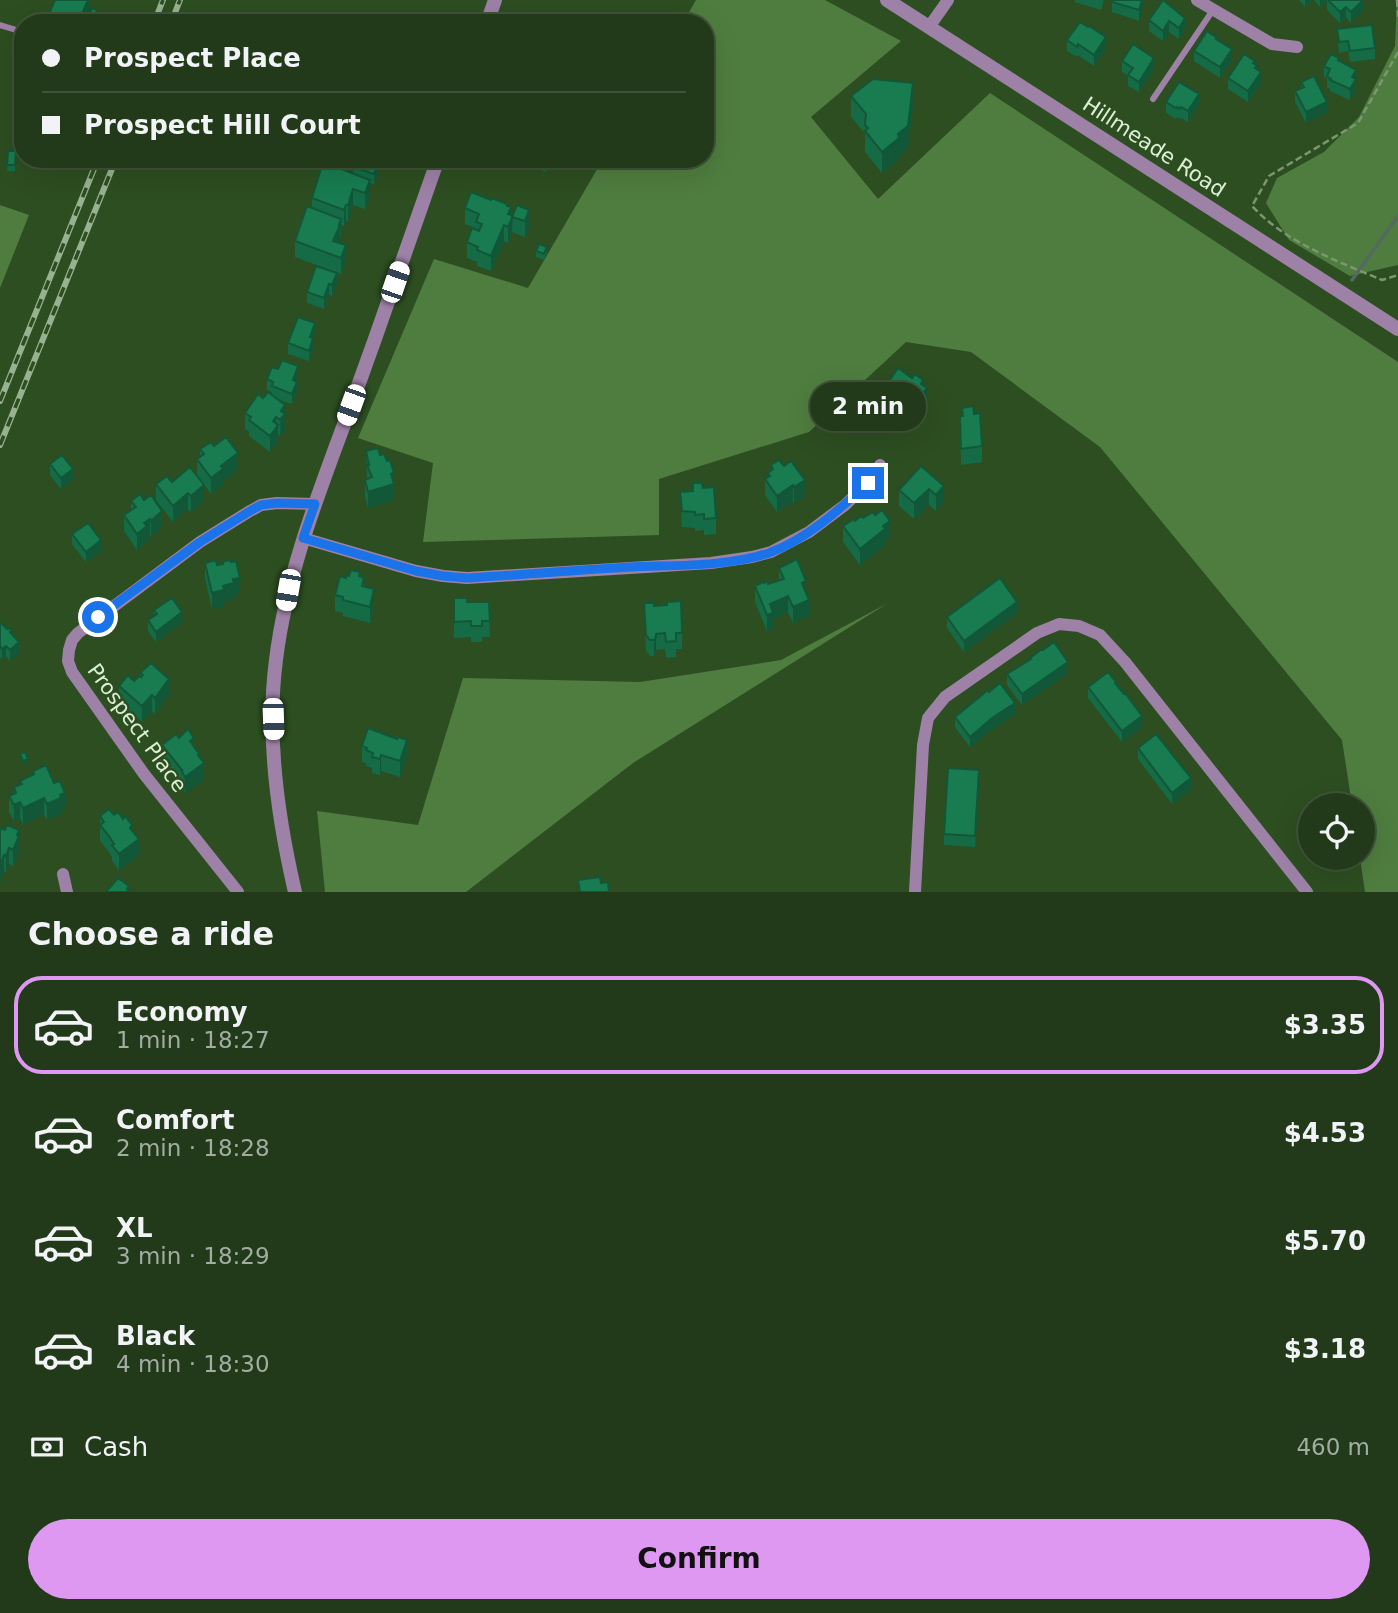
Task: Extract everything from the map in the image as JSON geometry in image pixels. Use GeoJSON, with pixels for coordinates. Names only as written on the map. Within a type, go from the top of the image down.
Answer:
{"type":"FeatureCollection","features":[{"type":"Feature","properties":{"kind":"street","name":"Hillmeade Road"},"geometry":{"type":"LineString","coordinates":[[887,0],[1398,329]]}},
{"type":"Feature","properties":{"kind":"street"},"geometry":{"type":"LineString","coordinates":[[929,27],[948,0]]}},
{"type":"Feature","properties":{"kind":"street"},"geometry":{"type":"LineString","coordinates":[[1197,0],[1272,44],[1297,47]]}},
{"type":"Feature","properties":{"kind":"street"},"geometry":{"type":"LineString","coordinates":[[295,892],[287,859],[276,783],[272,700],[275,660],[288,590],[303,538],[435,168]]}},
{"type":"Feature","properties":{"kind":"street"},"geometry":{"type":"LineString","coordinates":[[303,538],[416,571],[467,578],[711,563],[771,552],[809,532],[845,505],[868,483],[880,465]]}},
{"type":"Feature","properties":{"kind":"street","name":"Prospect Place"},"geometry":{"type":"LineString","coordinates":[[238,892],[107,724],[72,672],[68,661],[69,650],[78,633],[200,542],[250,511],[261,505],[277,503],[315,504]]}},
{"type":"Feature","properties":{"kind":"street"},"geometry":{"type":"LineString","coordinates":[[915,892],[923,745],[928,718],[945,697],[1037,633],[1059,624],[1079,626],[1100,635],[1125,662],[1307,892]]}},
{"type":"Feature","properties":{"kind":"street"},"geometry":{"type":"LineString","coordinates":[[63,874],[67,892]]}},
{"type":"Feature","properties":{"kind":"lane"},"geometry":{"type":"LineString","coordinates":[[1153,99],[1213,9]]}},
{"type":"Feature","properties":{"kind":"path"},"geometry":{"type":"LineString","coordinates":[[1396,0],[1398,17]]}},
{"type":"Feature","properties":{"kind":"path"},"geometry":{"type":"LineString","coordinates":[[1398,52],[1358,123],[1269,176],[1252,206],[1262,217],[1292,237],[1356,269],[1382,279],[1398,275]]}},
{"type":"Feature","properties":{"kind":"green space"},"geometry":{"type":"Polygon","coordinates":[[[696,0],[825,0],[901,41],[811,117],[878,199],[990,93],[1398,362],[1398,892],[1365,892],[1362,870],[1375,870],[1375,793],[1350,793],[1342,740],[1100,447],[971,352],[906,342],[809,432],[659,479],[659,535],[423,542],[433,463],[358,438],[434,259],[528,288],[598,168],[714,168],[714,14],[688,14],[696,0]]]}},
{"type":"Feature","properties":{"kind":"green space"},"geometry":{"type":"Polygon","coordinates":[[[1397,0],[1398,265],[1350,276],[1289,240],[1266,203],[1277,178],[1324,152],[1359,117],[1395,46],[1397,0]]]}},
{"type":"Feature","properties":{"kind":"green space"},"geometry":{"type":"Polygon","coordinates":[[[0,205],[29,215],[0,288],[0,205]]]}},
{"type":"Feature","properties":{"kind":"green space"},"geometry":{"type":"Polygon","coordinates":[[[888,603],[633,763],[466,892],[325,892],[317,811],[418,825],[463,678],[640,682],[781,660],[888,603]]]}},
{"type":"Feature","properties":{"kind":"building"},"geometry":{"type":"Polygon","coordinates":[[[55,0],[88,0],[82,14],[49,14],[55,0]]]}},
{"type":"Feature","properties":{"kind":"building"},"geometry":{"type":"Polygon","coordinates":[[[1142,0],[1139,10],[1112,2],[1142,0]]]}},
{"type":"Feature","properties":{"kind":"building"},"geometry":{"type":"Polygon","coordinates":[[[1163,0],[1185,18],[1179,28],[1169,21],[1163,31],[1149,20],[1163,0]]]}},
{"type":"Feature","properties":{"kind":"building"},"geometry":{"type":"Polygon","coordinates":[[[1328,0],[1363,0],[1351,12],[1346,7],[1340,12],[1328,0]]]}},
{"type":"Feature","properties":{"kind":"building"},"geometry":{"type":"Polygon","coordinates":[[[1080,22],[1106,37],[1094,55],[1067,40],[1080,22]]]}},
{"type":"Feature","properties":{"kind":"building"},"geometry":{"type":"Polygon","coordinates":[[[1372,25],[1375,48],[1350,51],[1348,41],[1339,42],[1337,29],[1372,25]]]}},
{"type":"Feature","properties":{"kind":"building"},"geometry":{"type":"Polygon","coordinates":[[[1207,31],[1232,49],[1220,67],[1194,51],[1207,31]]]}},
{"type":"Feature","properties":{"kind":"building"},"geometry":{"type":"Polygon","coordinates":[[[1133,44],[1154,58],[1139,82],[1128,75],[1133,68],[1122,61],[1133,44]]]}},
{"type":"Feature","properties":{"kind":"building"},"geometry":{"type":"Polygon","coordinates":[[[1244,54],[1255,61],[1255,68],[1261,72],[1248,91],[1228,78],[1244,54]]]}},
{"type":"Feature","properties":{"kind":"building"},"geometry":{"type":"Polygon","coordinates":[[[1331,54],[1356,70],[1352,77],[1356,79],[1350,89],[1327,76],[1330,69],[1324,66],[1331,54]]]}},
{"type":"Feature","properties":{"kind":"building"},"geometry":{"type":"Polygon","coordinates":[[[1314,76],[1327,102],[1306,112],[1295,91],[1304,87],[1301,82],[1314,76]]]}},
{"type":"Feature","properties":{"kind":"building"},"geometry":{"type":"Polygon","coordinates":[[[873,79],[913,83],[908,126],[898,134],[899,138],[882,152],[865,131],[868,128],[865,125],[866,114],[851,96],[873,79]]]}},
{"type":"Feature","properties":{"kind":"building"},"geometry":{"type":"Polygon","coordinates":[[[1179,82],[1199,94],[1188,111],[1166,102],[1179,82]]]}},
{"type":"Feature","properties":{"kind":"building"},"geometry":{"type":"Polygon","coordinates":[[[8,151],[14,151],[14,165],[7,165],[8,151]]]}},
{"type":"Feature","properties":{"kind":"building"},"geometry":{"type":"Polygon","coordinates":[[[321,168],[339,168],[370,180],[365,193],[353,189],[344,210],[312,198],[321,168]]]}},
{"type":"Feature","properties":{"kind":"building"},"geometry":{"type":"Polygon","coordinates":[[[356,168],[376,168],[374,174],[356,168]]]}},
{"type":"Feature","properties":{"kind":"building"},"geometry":{"type":"Polygon","coordinates":[[[471,192],[511,207],[508,214],[513,216],[508,227],[504,225],[491,256],[467,242],[472,228],[479,231],[482,224],[476,222],[479,214],[465,208],[471,192]]]}},
{"type":"Feature","properties":{"kind":"building"},"geometry":{"type":"Polygon","coordinates":[[[517,205],[529,210],[525,221],[512,217],[517,205]]]}},
{"type":"Feature","properties":{"kind":"building"},"geometry":{"type":"Polygon","coordinates":[[[307,206],[341,219],[333,241],[346,245],[341,258],[295,241],[307,206]]]}},
{"type":"Feature","properties":{"kind":"building"},"geometry":{"type":"Polygon","coordinates":[[[539,244],[547,247],[544,254],[536,251],[539,244]]]}},
{"type":"Feature","properties":{"kind":"building"},"geometry":{"type":"Polygon","coordinates":[[[316,266],[337,273],[324,298],[307,292],[316,266]]]}},
{"type":"Feature","properties":{"kind":"building"},"geometry":{"type":"Polygon","coordinates":[[[298,317],[315,323],[309,351],[288,343],[298,317]]]}},
{"type":"Feature","properties":{"kind":"building"},"geometry":{"type":"Polygon","coordinates":[[[282,360],[298,366],[293,380],[297,382],[292,394],[272,386],[273,382],[267,379],[272,367],[278,369],[282,360]]]}},
{"type":"Feature","properties":{"kind":"building"},"geometry":{"type":"Polygon","coordinates":[[[898,368],[912,378],[915,374],[923,380],[921,384],[927,388],[914,407],[898,396],[894,402],[881,393],[898,368]]]}},
{"type":"Feature","properties":{"kind":"building"},"geometry":{"type":"Polygon","coordinates":[[[268,392],[285,405],[281,411],[285,414],[280,420],[276,417],[273,421],[278,425],[270,436],[249,420],[251,417],[245,413],[258,394],[263,398],[268,392]]]}},
{"type":"Feature","properties":{"kind":"building"},"geometry":{"type":"Polygon","coordinates":[[[973,406],[974,414],[980,413],[982,446],[961,449],[962,408],[973,406]]]}},
{"type":"Feature","properties":{"kind":"building"},"geometry":{"type":"Polygon","coordinates":[[[226,437],[238,453],[211,478],[197,459],[204,454],[200,449],[211,442],[214,446],[226,437]]]}},
{"type":"Feature","properties":{"kind":"building"},"geometry":{"type":"Polygon","coordinates":[[[378,448],[380,455],[384,454],[387,461],[390,460],[394,484],[368,492],[365,480],[372,477],[367,465],[366,451],[378,448]]]}},
{"type":"Feature","properties":{"kind":"building"},"geometry":{"type":"Polygon","coordinates":[[[62,455],[73,469],[61,478],[50,464],[62,455]]]}},
{"type":"Feature","properties":{"kind":"building"},"geometry":{"type":"Polygon","coordinates":[[[779,460],[784,466],[791,461],[805,480],[777,496],[765,479],[773,469],[771,465],[779,460]]]}},
{"type":"Feature","properties":{"kind":"building"},"geometry":{"type":"Polygon","coordinates":[[[921,466],[944,486],[936,495],[929,489],[914,503],[899,490],[921,466]]]}},
{"type":"Feature","properties":{"kind":"building"},"geometry":{"type":"Polygon","coordinates":[[[190,467],[204,485],[191,496],[188,493],[173,506],[156,484],[167,476],[172,482],[190,467]]]}},
{"type":"Feature","properties":{"kind":"building"},"geometry":{"type":"Polygon","coordinates":[[[693,483],[702,483],[703,488],[714,487],[716,518],[704,519],[704,514],[695,515],[695,512],[682,511],[680,492],[693,491],[693,483]]]}},
{"type":"Feature","properties":{"kind":"building"},"geometry":{"type":"Polygon","coordinates":[[[140,494],[144,500],[151,495],[162,511],[151,521],[150,519],[144,523],[147,526],[137,534],[124,515],[136,507],[131,501],[140,494]]]}},
{"type":"Feature","properties":{"kind":"building"},"geometry":{"type":"Polygon","coordinates":[[[882,510],[890,521],[883,526],[885,529],[860,549],[843,526],[861,516],[863,518],[873,512],[875,515],[882,510]]]}},
{"type":"Feature","properties":{"kind":"building"},"geometry":{"type":"Polygon","coordinates":[[[88,523],[101,540],[86,552],[72,534],[88,523]]]}},
{"type":"Feature","properties":{"kind":"building"},"geometry":{"type":"Polygon","coordinates":[[[797,559],[806,581],[802,583],[809,600],[793,607],[788,596],[770,604],[773,613],[767,615],[755,586],[784,579],[779,568],[797,559]]]}},
{"type":"Feature","properties":{"kind":"building"},"geometry":{"type":"Polygon","coordinates":[[[216,560],[217,565],[230,560],[236,561],[240,578],[223,586],[224,590],[212,593],[205,563],[216,560]]]}},
{"type":"Feature","properties":{"kind":"building"},"geometry":{"type":"Polygon","coordinates":[[[351,570],[360,572],[359,576],[364,578],[362,586],[374,589],[370,607],[343,600],[343,597],[335,595],[340,576],[346,578],[351,570]]]}},
{"type":"Feature","properties":{"kind":"building"},"geometry":{"type":"Polygon","coordinates":[[[1000,578],[1017,602],[964,641],[947,617],[1000,578]]]}},
{"type":"Feature","properties":{"kind":"building"},"geometry":{"type":"Polygon","coordinates":[[[172,598],[182,612],[156,632],[148,620],[157,614],[154,610],[172,598]]]}},
{"type":"Feature","properties":{"kind":"building"},"geometry":{"type":"Polygon","coordinates":[[[454,598],[467,598],[467,602],[489,602],[490,621],[482,621],[482,626],[471,626],[471,621],[454,622],[454,598]]]}},
{"type":"Feature","properties":{"kind":"building"},"geometry":{"type":"Polygon","coordinates":[[[681,601],[682,633],[676,633],[676,641],[666,642],[665,633],[656,634],[654,640],[650,640],[646,635],[644,603],[654,603],[654,606],[681,601]]]}},
{"type":"Feature","properties":{"kind":"building"},"geometry":{"type":"Polygon","coordinates":[[[0,622],[12,631],[10,632],[19,642],[10,650],[6,646],[2,649],[0,646],[0,622]]]}},
{"type":"Feature","properties":{"kind":"building"},"geometry":{"type":"Polygon","coordinates":[[[1054,642],[1068,662],[1022,694],[1007,674],[1054,642]]]}},
{"type":"Feature","properties":{"kind":"building"},"geometry":{"type":"Polygon","coordinates":[[[151,663],[169,679],[155,698],[152,695],[142,706],[119,686],[128,675],[134,681],[141,677],[143,675],[140,673],[151,663]]]}},
{"type":"Feature","properties":{"kind":"building"},"geometry":{"type":"Polygon","coordinates":[[[1108,672],[1142,716],[1122,731],[1088,687],[1108,672]]]}},
{"type":"Feature","properties":{"kind":"building"},"geometry":{"type":"Polygon","coordinates":[[[1000,683],[1015,703],[970,737],[955,717],[1000,683]]]}},
{"type":"Feature","properties":{"kind":"building"},"geometry":{"type":"Polygon","coordinates":[[[368,728],[407,740],[400,761],[381,755],[380,759],[372,757],[373,753],[362,746],[368,728]]]}},
{"type":"Feature","properties":{"kind":"building"},"geometry":{"type":"Polygon","coordinates":[[[188,729],[194,738],[190,741],[204,763],[185,777],[162,745],[176,734],[179,738],[188,729]]]}},
{"type":"Feature","properties":{"kind":"building"},"geometry":{"type":"Polygon","coordinates":[[[1156,734],[1191,778],[1172,793],[1138,748],[1156,734]]]}},
{"type":"Feature","properties":{"kind":"building"},"geometry":{"type":"Polygon","coordinates":[[[25,752],[28,759],[23,761],[20,754],[25,752]]]}},
{"type":"Feature","properties":{"kind":"building"},"geometry":{"type":"Polygon","coordinates":[[[46,765],[54,783],[60,781],[65,793],[60,795],[61,798],[47,804],[44,798],[23,808],[20,802],[14,805],[9,796],[16,793],[14,787],[34,774],[33,771],[46,765]]]}},
{"type":"Feature","properties":{"kind":"building"},"geometry":{"type":"Polygon","coordinates":[[[948,768],[979,770],[975,836],[944,834],[948,768]]]}},
{"type":"Feature","properties":{"kind":"building"},"geometry":{"type":"Polygon","coordinates":[[[109,809],[114,815],[118,812],[123,819],[125,816],[139,839],[119,854],[100,825],[104,822],[100,816],[109,809]]]}},
{"type":"Feature","properties":{"kind":"building"},"geometry":{"type":"Polygon","coordinates":[[[7,825],[19,830],[19,836],[13,850],[9,848],[6,856],[4,855],[0,867],[0,828],[5,830],[7,825]]]}},
{"type":"Feature","properties":{"kind":"building"},"geometry":{"type":"Polygon","coordinates":[[[600,877],[601,883],[608,882],[609,892],[580,892],[578,880],[600,877]]]}},
{"type":"Feature","properties":{"kind":"building"},"geometry":{"type":"Polygon","coordinates":[[[118,878],[129,886],[127,889],[130,892],[106,892],[118,878]]]}},
{"type":"Feature","properties":{"kind":"waterway"},"geometry":{"type":"LineString","coordinates":[[1352,280],[1398,216]]}},
{"type":"Feature","properties":{"kind":"railway"},"geometry":{"type":"LineString","coordinates":[[158,14],[163,0]]}},
{"type":"Feature","properties":{"kind":"railway"},"geometry":{"type":"LineString","coordinates":[[175,14],[180,0]]}},
{"type":"Feature","properties":{"kind":"railway"},"geometry":{"type":"LineString","coordinates":[[0,401],[94,168]]}},
{"type":"Feature","properties":{"kind":"railway"},"geometry":{"type":"LineString","coordinates":[[0,445],[112,168]]}},
{"type":"Feature","properties":{"kind":"route"},"geometry":{"type":"LineString","coordinates":[[98,617],[200,542],[261,505],[315,504],[303,538],[416,571],[467,578],[711,563],[752,557],[771,552],[809,532],[845,505],[868,483]]}}]}
